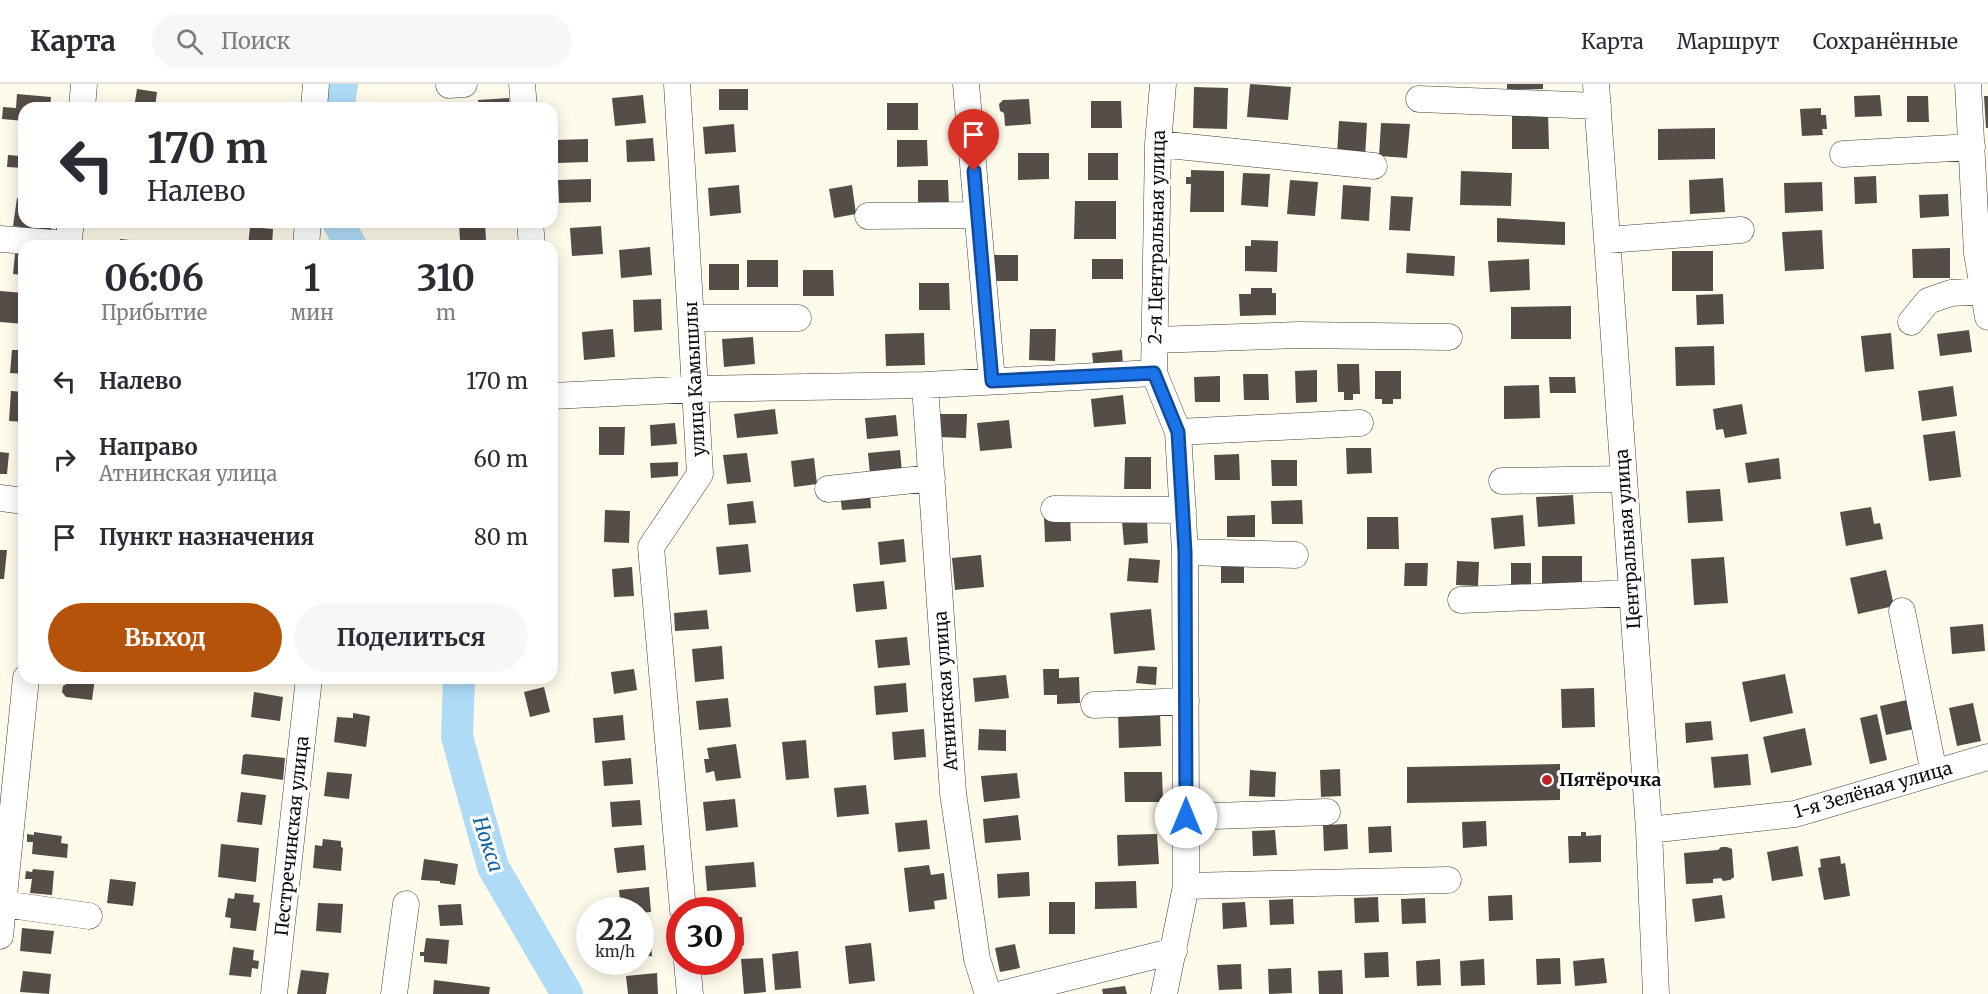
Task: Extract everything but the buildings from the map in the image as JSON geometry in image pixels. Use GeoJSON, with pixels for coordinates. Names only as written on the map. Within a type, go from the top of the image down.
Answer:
{"type":"FeatureCollection","features":[{"type":"Feature","properties":{"kind":"street"},"geometry":{"type":"LineString","coordinates":[[82,102],[84,84]]}},
{"type":"Feature","properties":{"kind":"street"},"geometry":{"type":"LineString","coordinates":[[315,102],[316,84]]}},
{"type":"Feature","properties":{"kind":"street"},"geometry":{"type":"LineString","coordinates":[[449,85],[464,84]]}},
{"type":"Feature","properties":{"kind":"street"},"geometry":{"type":"LineString","coordinates":[[522,84],[524,102]]}},
{"type":"Feature","properties":{"kind":"street","name":"улица Камышлы"},"geometry":{"type":"LineString","coordinates":[[677,84],[700,474],[651,547],[682,897]]}},
{"type":"Feature","properties":{"kind":"street"},"geometry":{"type":"LineString","coordinates":[[966,84],[992,381]]}},
{"type":"Feature","properties":{"kind":"street","name":"2-я Центральная улица"},"geometry":{"type":"LineString","coordinates":[[1163,84],[1158,144],[1154,373],[1178,432],[1185,552],[1186,701],[1186,886],[1164,994]]}},
{"type":"Feature","properties":{"kind":"street"},"geometry":{"type":"LineString","coordinates":[[1968,84],[1977,253],[1988,316]]}},
{"type":"Feature","properties":{"kind":"street"},"geometry":{"type":"LineString","coordinates":[[1419,99],[1597,95]]}},
{"type":"Feature","properties":{"kind":"street","name":"Центральная улица"},"geometry":{"type":"LineString","coordinates":[[1597,95],[1649,830],[1656,994]]}},
{"type":"Feature","properties":{"kind":"street"},"geometry":{"type":"LineString","coordinates":[[1158,144],[1374,166]]}},
{"type":"Feature","properties":{"kind":"street"},"geometry":{"type":"LineString","coordinates":[[1842,154],[1972,147]]}},
{"type":"Feature","properties":{"kind":"street"},"geometry":{"type":"LineString","coordinates":[[868,216],[977,215]]}},
{"type":"Feature","properties":{"kind":"street"},"geometry":{"type":"LineString","coordinates":[[1607,240],[1742,230]]}},
{"type":"Feature","properties":{"kind":"street"},"geometry":{"type":"LineString","coordinates":[[0,239],[69,237]]}},
{"type":"Feature","properties":{"kind":"street"},"geometry":{"type":"LineString","coordinates":[[1911,322],[1928,301],[1951,293],[1984,291]]}},
{"type":"Feature","properties":{"kind":"street"},"geometry":{"type":"LineString","coordinates":[[692,318],[798,318]]}},
{"type":"Feature","properties":{"kind":"street"},"geometry":{"type":"LineString","coordinates":[[1154,340],[1299,335],[1449,337]]}},
{"type":"Feature","properties":{"kind":"street"},"geometry":{"type":"LineString","coordinates":[[558,396],[696,389],[925,385],[1154,373]]}},
{"type":"Feature","properties":{"kind":"street","name":"Атнинская улица"},"geometry":{"type":"LineString","coordinates":[[925,385],[953,793],[977,959],[988,994]]}},
{"type":"Feature","properties":{"kind":"street"},"geometry":{"type":"LineString","coordinates":[[1178,432],[1360,423]]}},
{"type":"Feature","properties":{"kind":"street"},"geometry":{"type":"LineString","coordinates":[[828,489],[932,478]]}},
{"type":"Feature","properties":{"kind":"street"},"geometry":{"type":"LineString","coordinates":[[1502,481],[1624,479]]}},
{"type":"Feature","properties":{"kind":"street"},"geometry":{"type":"LineString","coordinates":[[0,488],[18,490]]}},
{"type":"Feature","properties":{"kind":"street"},"geometry":{"type":"LineString","coordinates":[[0,498],[18,500]]}},
{"type":"Feature","properties":{"kind":"street"},"geometry":{"type":"LineString","coordinates":[[1054,509],[1183,510]]}},
{"type":"Feature","properties":{"kind":"street"},"geometry":{"type":"LineString","coordinates":[[1185,552],[1295,555]]}},
{"type":"Feature","properties":{"kind":"street"},"geometry":{"type":"LineString","coordinates":[[1461,600],[1632,593]]}},
{"type":"Feature","properties":{"kind":"street"},"geometry":{"type":"LineString","coordinates":[[1902,611],[1940,771]]}},
{"type":"Feature","properties":{"kind":"street"},"geometry":{"type":"LineString","coordinates":[[1927,650],[1940,771]]}},
{"type":"Feature","properties":{"kind":"street"},"geometry":{"type":"LineString","coordinates":[[0,936],[25,684]]}},
{"type":"Feature","properties":{"kind":"street","name":"Пестречинская улица"},"geometry":{"type":"LineString","coordinates":[[274,994],[308,684]]}},
{"type":"Feature","properties":{"kind":"street"},"geometry":{"type":"LineString","coordinates":[[1094,705],[1186,701]]}},
{"type":"Feature","properties":{"kind":"street","name":"1-я Зелёная улица"},"geometry":{"type":"LineString","coordinates":[[1649,830],[1795,814],[1988,757]]}},
{"type":"Feature","properties":{"kind":"street"},"geometry":{"type":"LineString","coordinates":[[1186,817],[1327,812]]}},
{"type":"Feature","properties":{"kind":"street"},"geometry":{"type":"LineString","coordinates":[[1186,886],[1448,880]]}},
{"type":"Feature","properties":{"kind":"street"},"geometry":{"type":"LineString","coordinates":[[3,904],[89,916]]}},
{"type":"Feature","properties":{"kind":"street"},"geometry":{"type":"LineString","coordinates":[[394,994],[406,904]]}},
{"type":"Feature","properties":{"kind":"street"},"geometry":{"type":"LineString","coordinates":[[1002,994],[1174,951]]}},
{"type":"Feature","properties":{"kind":"street"},"geometry":{"type":"LineString","coordinates":[[688,975],[690,994]]}},
{"type":"Feature","properties":{"kind":"waterway","name":"Нокса"},"geometry":{"type":"LineString","coordinates":[[339,102],[342,84]]}},
{"type":"Feature","properties":{"kind":"waterway","name":"Нокса"},"geometry":{"type":"LineString","coordinates":[[341,228],[348,240]]}},
{"type":"Feature","properties":{"kind":"waterway","name":"Нокса"},"geometry":{"type":"LineString","coordinates":[[459,684],[457,737],[493,867],[567,994]]}},
{"type":"Feature","properties":{"kind":"place","name":"Пятёрочка"},"geometry":{"type":"Point","coordinates":[1547,780]}},
{"type":"Feature","properties":{"kind":"route"},"geometry":{"type":"LineString","coordinates":[[974,171],[992,381],[1154,373],[1178,432],[1185,552],[1186,817]]}}]}
